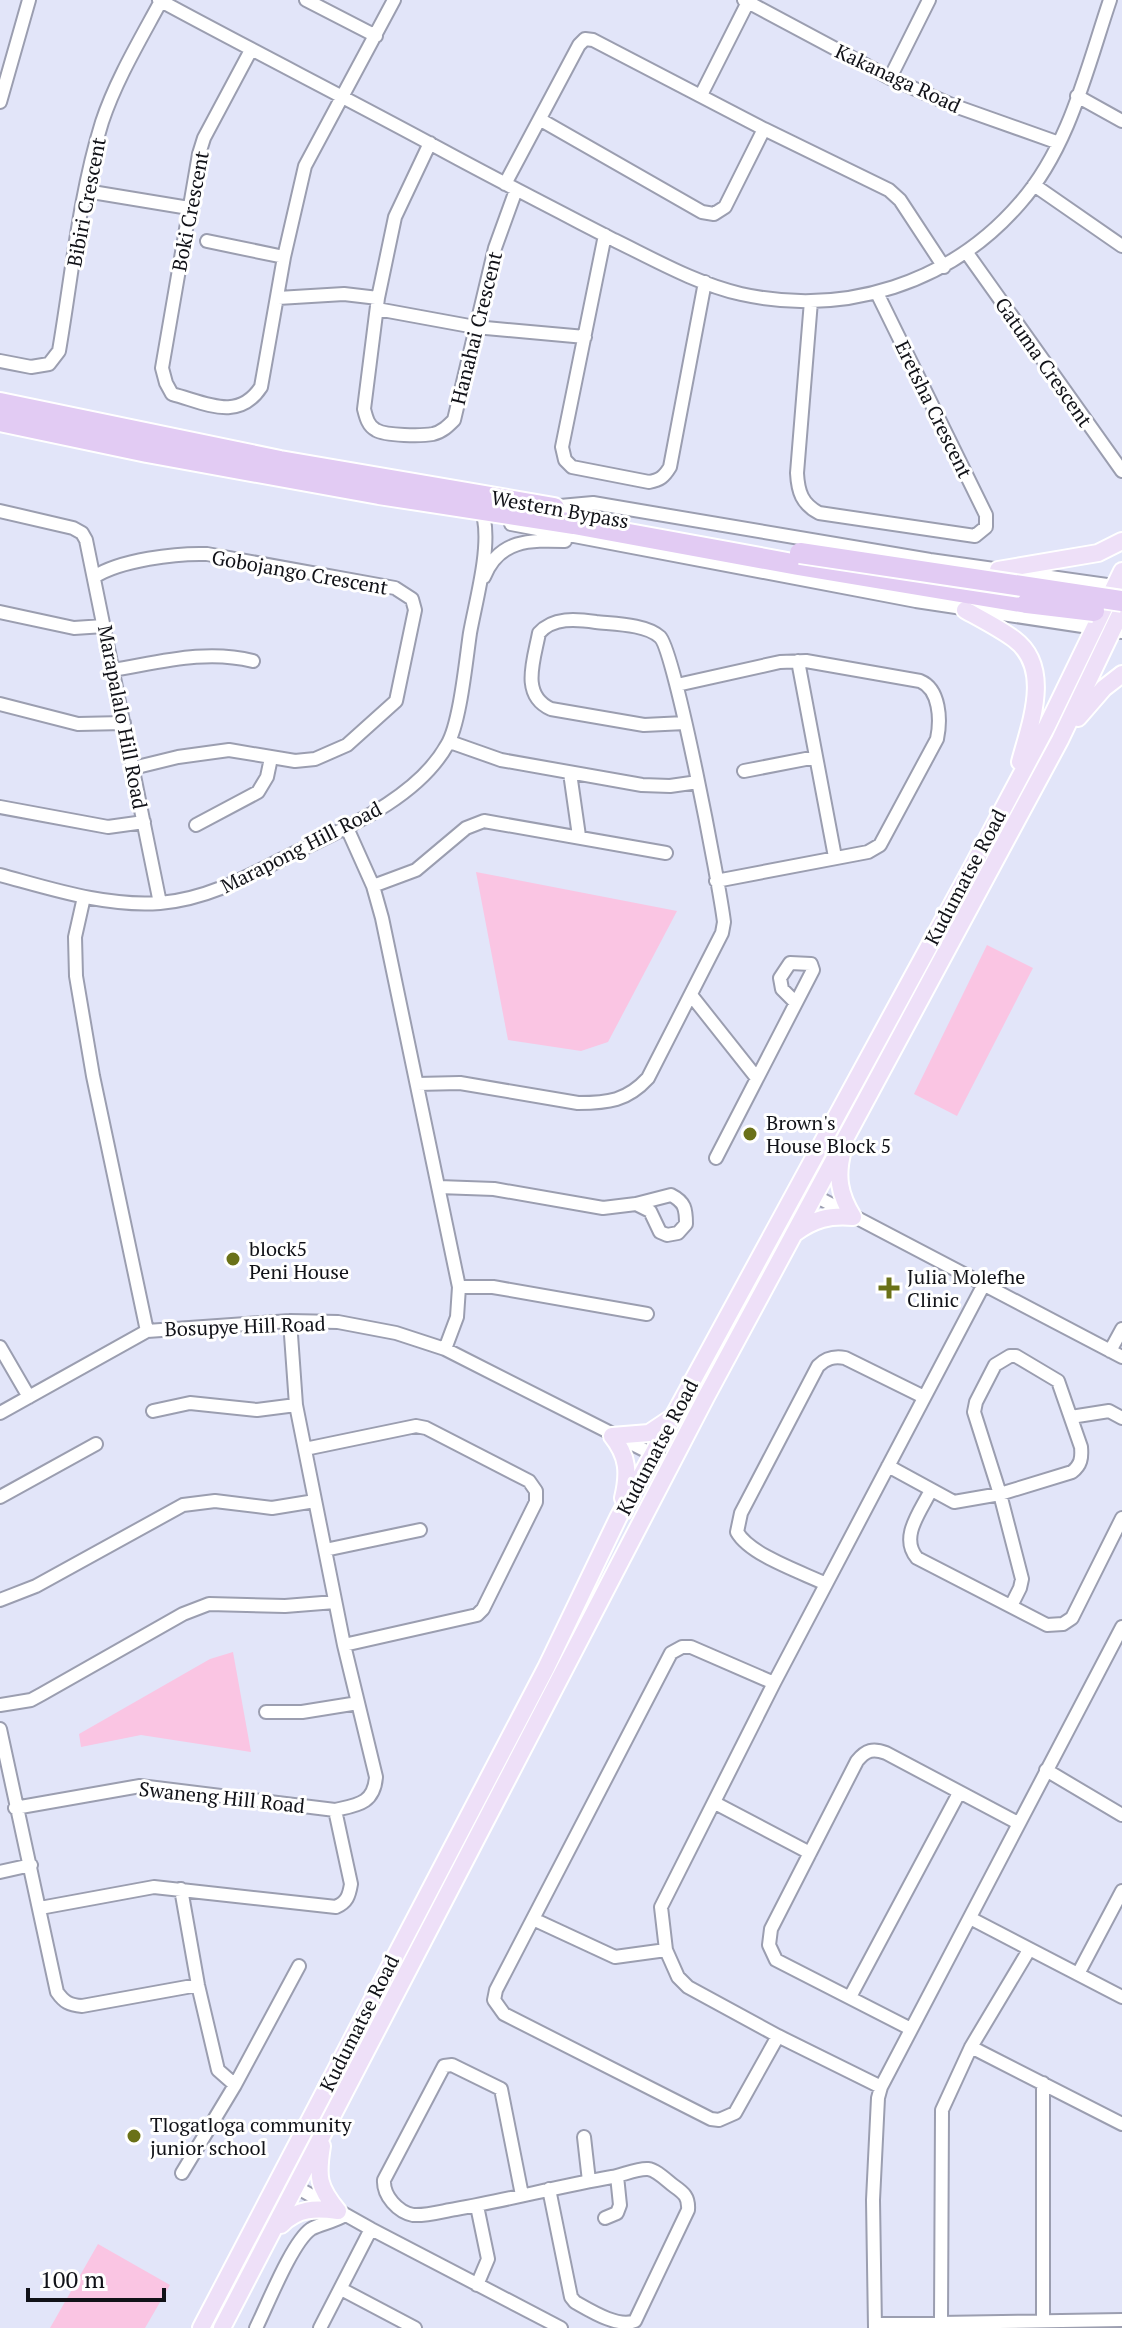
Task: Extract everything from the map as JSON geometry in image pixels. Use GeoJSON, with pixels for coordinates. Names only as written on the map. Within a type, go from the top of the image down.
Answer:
{"type":"FeatureCollection","features":[{"type":"Feature","properties":{"kind":"highway","name":"Western Bypass"},"geometry":{"type":"LineString","coordinates":[[0,403],[280,461],[800,553],[1120,586]]}},
{"type":"Feature","properties":{"kind":"highway","name":"Western Bypass"},"geometry":{"type":"LineString","coordinates":[[0,421],[191,460],[574,524],[1120,622]]}},
{"type":"Feature","properties":{"kind":"main road"},"geometry":{"type":"LineString","coordinates":[[998,570],[1098,553],[1122,541]]}},
{"type":"Feature","properties":{"kind":"main road","name":"Kudumatse Road"},"geometry":{"type":"LineString","coordinates":[[201,2328],[546,1668],[618,1518],[1012,791],[1094,628],[1120,586]]}},
{"type":"Feature","properties":{"kind":"main road"},"geometry":{"type":"LineString","coordinates":[[965,610],[1016,640],[1030,658],[1036,700],[1012,791]]}},
{"type":"Feature","properties":{"kind":"main road","name":"Kudumatse Road"},"geometry":{"type":"LineString","coordinates":[[222,2328],[791,1236],[938,971],[1120,622]]}},
{"type":"Feature","properties":{"kind":"main road"},"geometry":{"type":"LineString","coordinates":[[1060,740],[1104,688],[1122,674]]}},
{"type":"Feature","properties":{"kind":"main road"},"geometry":{"type":"LineString","coordinates":[[791,1236],[811,1221],[853,1217],[838,1183],[839,1165],[848,1131]]}},
{"type":"Feature","properties":{"kind":"main road"},"geometry":{"type":"LineString","coordinates":[[612,1436],[649,1433],[672,1418]]}},
{"type":"Feature","properties":{"kind":"main road"},"geometry":{"type":"LineString","coordinates":[[612,1436],[622,1450],[628,1468],[618,1518]]}},
{"type":"Feature","properties":{"kind":"main road"},"geometry":{"type":"LineString","coordinates":[[328,2125],[319,2180],[324,2194],[342,2213]]}},
{"type":"Feature","properties":{"kind":"main road"},"geometry":{"type":"LineString","coordinates":[[270,2236],[291,2215],[303,2210],[314,2208],[342,2213]]}},
{"type":"Feature","properties":{"kind":"street"},"geometry":{"type":"LineString","coordinates":[[0,102],[29,0]]}},
{"type":"Feature","properties":{"kind":"street"},"geometry":{"type":"LineString","coordinates":[[160,0],[510,187],[705,282],[740,294],[811,301],[877,293],[902,286],[967,253],[1000,224],[1034,185],[1059,143],[1110,0]]}},
{"type":"Feature","properties":{"kind":"street","name":"Bibiri Crescent"},"geometry":{"type":"LineString","coordinates":[[0,361],[31,367],[49,364],[59,351],[86,191],[103,120],[160,0]]}},
{"type":"Feature","properties":{"kind":"street"},"geometry":{"type":"LineString","coordinates":[[306,0],[376,36]]}},
{"type":"Feature","properties":{"kind":"street"},"geometry":{"type":"LineString","coordinates":[[394,0],[305,166],[278,298],[344,294],[475,327],[585,337]]}},
{"type":"Feature","properties":{"kind":"street"},"geometry":{"type":"LineString","coordinates":[[890,78],[929,0]]}},
{"type":"Feature","properties":{"kind":"street"},"geometry":{"type":"LineString","coordinates":[[746,1],[701,95],[889,190],[900,200],[944,267]]}},
{"type":"Feature","properties":{"kind":"street","name":"Kakanaga Road"},"geometry":{"type":"LineString","coordinates":[[746,1],[890,78],[952,105],[1059,143]]}},
{"type":"Feature","properties":{"kind":"street","name":"Hanahai Crescent"},"geometry":{"type":"LineString","coordinates":[[378,304],[364,409],[367,421],[375,430],[391,434],[433,434],[454,420],[510,187],[579,45],[585,39],[601,43],[701,95]]}},
{"type":"Feature","properties":{"kind":"street","name":"Boki Crescent"},"geometry":{"type":"LineString","coordinates":[[251,50],[204,138],[162,368],[172,394],[228,408],[242,406],[253,399],[261,387],[278,298]]}},
{"type":"Feature","properties":{"kind":"street"},"geometry":{"type":"LineString","coordinates":[[1077,96],[1122,121]]}},
{"type":"Feature","properties":{"kind":"street"},"geometry":{"type":"LineString","coordinates":[[541,120],[702,212],[714,214],[725,207],[764,129]]}},
{"type":"Feature","properties":{"kind":"street"},"geometry":{"type":"LineString","coordinates":[[378,304],[397,209],[430,143]]}},
{"type":"Feature","properties":{"kind":"street"},"geometry":{"type":"LineString","coordinates":[[1034,185],[1122,246]]}},
{"type":"Feature","properties":{"kind":"street"},"geometry":{"type":"LineString","coordinates":[[86,191],[189,208]]}},
{"type":"Feature","properties":{"kind":"street"},"geometry":{"type":"LineString","coordinates":[[605,235],[562,447],[565,460],[572,467],[649,482],[659,480],[670,467],[705,282]]}},
{"type":"Feature","properties":{"kind":"street"},"geometry":{"type":"LineString","coordinates":[[207,241],[284,257]]}},
{"type":"Feature","properties":{"kind":"street","name":"Gatuma Crescent"},"geometry":{"type":"LineString","coordinates":[[967,253],[1121,466]]}},
{"type":"Feature","properties":{"kind":"street","name":"Eretsha Crescent"},"geometry":{"type":"LineString","coordinates":[[811,301],[798,429],[797,473],[801,497],[808,507],[819,513],[971,537],[986,527],[986,515],[877,293]]}},
{"type":"Feature","properties":{"kind":"street"},"geometry":{"type":"LineString","coordinates":[[549,507],[593,503],[998,570],[1120,586]]}},
{"type":"Feature","properties":{"kind":"street"},"geometry":{"type":"LineString","coordinates":[[452,506],[461,515],[965,610],[1094,628],[1120,622]]}},
{"type":"Feature","properties":{"kind":"street","name":"Marapalalo Hill Road"},"geometry":{"type":"LineString","coordinates":[[0,511],[73,528],[82,533],[86,540],[160,903]]}},
{"type":"Feature","properties":{"kind":"street","name":"Marapong Hill Road"},"geometry":{"type":"LineString","coordinates":[[0,875],[84,897],[133,903],[160,903],[198,896],[228,886],[347,828],[401,794],[430,768],[450,742],[478,590],[486,536],[484,519]]}},
{"type":"Feature","properties":{"kind":"street"},"geometry":{"type":"LineString","coordinates":[[478,590],[495,557],[512,544],[533,540],[596,542]]}},
{"type":"Feature","properties":{"kind":"street","name":"Gobojango Crescent"},"geometry":{"type":"LineString","coordinates":[[94,577],[118,567],[183,554],[207,554],[405,592],[412,599],[415,610],[396,701],[347,745],[330,754],[315,759],[271,758]]}},
{"type":"Feature","properties":{"kind":"street"},"geometry":{"type":"LineString","coordinates":[[1048,621],[1064,614],[1071,605],[1071,591],[1067,583],[1059,579]]}},
{"type":"Feature","properties":{"kind":"street"},"geometry":{"type":"LineString","coordinates":[[0,612],[74,628],[104,626]]}},
{"type":"Feature","properties":{"kind":"street"},"geometry":{"type":"LineString","coordinates":[[417,1084],[460,1083],[578,1103],[619,1099],[635,1093],[648,1078],[722,933],[723,911],[698,782],[677,685],[667,645],[647,630],[582,620],[552,623],[539,633],[531,683],[533,696],[540,704],[551,709],[644,725],[685,723]]}},
{"type":"Feature","properties":{"kind":"street"},"geometry":{"type":"LineString","coordinates":[[113,670],[207,655],[235,656],[253,661]]}},
{"type":"Feature","properties":{"kind":"street"},"geometry":{"type":"LineString","coordinates":[[798,661],[835,857]]}},
{"type":"Feature","properties":{"kind":"street"},"geometry":{"type":"LineString","coordinates":[[677,685],[780,662],[812,661],[920,681],[929,685],[934,693],[940,727],[937,739],[880,845],[868,852],[716,881]]}},
{"type":"Feature","properties":{"kind":"street"},"geometry":{"type":"LineString","coordinates":[[0,704],[78,724],[124,723]]}},
{"type":"Feature","properties":{"kind":"street"},"geometry":{"type":"LineString","coordinates":[[450,742],[501,760],[570,773],[656,786],[698,782]]}},
{"type":"Feature","properties":{"kind":"street"},"geometry":{"type":"LineString","coordinates":[[133,768],[178,757],[229,750],[271,758],[267,777],[258,792],[196,825]]}},
{"type":"Feature","properties":{"kind":"street"},"geometry":{"type":"LineString","coordinates":[[744,771],[816,757]]}},
{"type":"Feature","properties":{"kind":"street"},"geometry":{"type":"LineString","coordinates":[[570,773],[579,836]]}},
{"type":"Feature","properties":{"kind":"street"},"geometry":{"type":"LineString","coordinates":[[0,807],[108,827],[144,822]]}},
{"type":"Feature","properties":{"kind":"street"},"geometry":{"type":"LineString","coordinates":[[373,886],[416,870],[476,822],[495,821],[666,853]]}},
{"type":"Feature","properties":{"kind":"street"},"geometry":{"type":"LineString","coordinates":[[347,828],[373,886],[398,987],[459,1287],[457,1317],[445,1349]]}},
{"type":"Feature","properties":{"kind":"street"},"geometry":{"type":"LineString","coordinates":[[84,897],[75,937],[76,976],[93,1076],[147,1331]]}},
{"type":"Feature","properties":{"kind":"street"},"geometry":{"type":"LineString","coordinates":[[691,995],[756,1077]]}},
{"type":"Feature","properties":{"kind":"street"},"geometry":{"type":"LineString","coordinates":[[716,1158],[795,1002]]}},
{"type":"Feature","properties":{"kind":"street"},"geometry":{"type":"LineString","coordinates":[[439,1187],[494,1189],[593,1207],[636,1204]]}},
{"type":"Feature","properties":{"kind":"street"},"geometry":{"type":"LineString","coordinates":[[798,1187],[1116,1354],[1122,1329]]}},
{"type":"Feature","properties":{"kind":"street"},"geometry":{"type":"LineString","coordinates":[[881,2087],[688,1987],[678,1977],[666,1950],[661,1907],[774,1683],[983,1286]]}},
{"type":"Feature","properties":{"kind":"street"},"geometry":{"type":"LineString","coordinates":[[459,1287],[493,1287],[647,1314]]}},
{"type":"Feature","properties":{"kind":"street","name":"Bosupye Hill Road"},"geometry":{"type":"LineString","coordinates":[[0,1413],[147,1331],[313,1320],[361,1325],[445,1349],[672,1464]]}},
{"type":"Feature","properties":{"kind":"street"},"geometry":{"type":"LineString","coordinates":[[40,1908],[143,1888],[181,1889],[327,1907],[344,1903],[349,1895],[351,1884],[335,1810],[369,1800],[376,1777],[344,1645],[296,1405],[290,1321]]}},
{"type":"Feature","properties":{"kind":"street"},"geometry":{"type":"LineString","coordinates":[[0,1347],[29,1397]]}},
{"type":"Feature","properties":{"kind":"street"},"geometry":{"type":"LineString","coordinates":[[888,1466],[954,1502],[1000,1494],[1062,1477],[1078,1467],[1082,1458],[1081,1447],[1062,1387],[1052,1375],[1016,1356],[999,1361],[976,1402],[974,1412],[1000,1494],[1022,1579],[1011,1606]]}},
{"type":"Feature","properties":{"kind":"street"},"geometry":{"type":"LineString","coordinates":[[826,1584],[753,1549],[742,1541],[737,1532],[741,1513],[818,1366],[835,1357],[845,1358],[924,1397]]}},
{"type":"Feature","properties":{"kind":"street"},"geometry":{"type":"LineString","coordinates":[[153,1411],[190,1403],[257,1410],[296,1405]]}},
{"type":"Feature","properties":{"kind":"street"},"geometry":{"type":"LineString","coordinates":[[1071,1417],[1109,1411],[1122,1418]]}},
{"type":"Feature","properties":{"kind":"street"},"geometry":{"type":"LineString","coordinates":[[305,1449],[406,1427],[426,1428],[529,1481],[536,1491],[536,1502],[483,1609],[477,1615],[344,1645]]}},
{"type":"Feature","properties":{"kind":"street"},"geometry":{"type":"LineString","coordinates":[[0,1497],[96,1444]]}},
{"type":"Feature","properties":{"kind":"street"},"geometry":{"type":"LineString","coordinates":[[931,1490],[908,1537],[911,1551],[917,1558],[1047,1625],[1072,1618],[1122,1518]]}},
{"type":"Feature","properties":{"kind":"street"},"geometry":{"type":"LineString","coordinates":[[0,1600],[36,1586],[183,1505],[215,1501],[272,1508],[315,1501]]}},
{"type":"Feature","properties":{"kind":"street"},"geometry":{"type":"LineString","coordinates":[[325,1550],[420,1530]]}},
{"type":"Feature","properties":{"kind":"street"},"geometry":{"type":"LineString","coordinates":[[0,1705],[31,1700],[183,1614],[209,1604],[285,1606],[335,1602]]}},
{"type":"Feature","properties":{"kind":"street"},"geometry":{"type":"LineString","coordinates":[[1122,1627],[881,2087],[873,2200],[875,2326],[941,2321],[1122,2320]]}},
{"type":"Feature","properties":{"kind":"street"},"geometry":{"type":"LineString","coordinates":[[774,1683],[691,1647],[682,1647],[671,1653],[496,1990],[494,2000],[504,2014],[711,2119],[719,2120],[735,2113],[778,2036]]}},
{"type":"Feature","properties":{"kind":"street"},"geometry":{"type":"LineString","coordinates":[[266,1712],[302,1712],[358,1703]]}},
{"type":"Feature","properties":{"kind":"street"},"geometry":{"type":"LineString","coordinates":[[0,1729],[57,1992],[71,2005],[82,2006],[198,1985]]}},
{"type":"Feature","properties":{"kind":"street"},"geometry":{"type":"LineString","coordinates":[[911,2029],[776,1960],[770,1951],[771,1929],[857,1761],[868,1751],[886,1753],[1018,1823]]}},
{"type":"Feature","properties":{"kind":"street"},"geometry":{"type":"LineString","coordinates":[[1046,1770],[1122,1815]]}},
{"type":"Feature","properties":{"kind":"street","name":"Swaneng Hill Road"},"geometry":{"type":"LineString","coordinates":[[15,1808],[140,1786],[335,1810]]}},
{"type":"Feature","properties":{"kind":"street"},"geometry":{"type":"LineString","coordinates":[[850,1997],[959,1793]]}},
{"type":"Feature","properties":{"kind":"street"},"geometry":{"type":"LineString","coordinates":[[715,1803],[810,1853]]}},
{"type":"Feature","properties":{"kind":"street"},"geometry":{"type":"LineString","coordinates":[[0,1872],[31,1865]]}},
{"type":"Feature","properties":{"kind":"street"},"geometry":{"type":"LineString","coordinates":[[181,1889],[198,1985],[218,2070],[235,2085]]}},
{"type":"Feature","properties":{"kind":"street"},"geometry":{"type":"LineString","coordinates":[[1078,1974],[1122,1891]]}},
{"type":"Feature","properties":{"kind":"street"},"geometry":{"type":"LineString","coordinates":[[970,1918],[1122,1997]]}},
{"type":"Feature","properties":{"kind":"street"},"geometry":{"type":"LineString","coordinates":[[533,1919],[615,1957],[666,1950]]}},
{"type":"Feature","properties":{"kind":"street"},"geometry":{"type":"LineString","coordinates":[[941,2321],[940,2120],[946,2099],[971,2047],[1029,1950]]}},
{"type":"Feature","properties":{"kind":"street"},"geometry":{"type":"LineString","coordinates":[[182,2173],[235,2085],[299,1966]]}},
{"type":"Feature","properties":{"kind":"street"},"geometry":{"type":"LineString","coordinates":[[971,2047],[1122,2124]]}},
{"type":"Feature","properties":{"kind":"street"},"geometry":{"type":"LineString","coordinates":[[522,2195],[501,2089],[448,2064],[442,2069],[384,2185],[388,2197],[405,2212],[414,2215],[477,2206],[549,2189],[652,2170],[684,2193],[689,2203],[688,2210],[635,2321],[629,2325],[618,2326],[571,2297],[549,2189]]}},
{"type":"Feature","properties":{"kind":"street"},"geometry":{"type":"LineString","coordinates":[[1043,2083],[1043,2321]]}},
{"type":"Feature","properties":{"kind":"street"},"geometry":{"type":"LineString","coordinates":[[584,2137],[589,2181]]}},
{"type":"Feature","properties":{"kind":"street"},"geometry":{"type":"LineString","coordinates":[[605,2218],[617,2213],[620,2205],[617,2176]]}},
{"type":"Feature","properties":{"kind":"street"},"geometry":{"type":"LineString","coordinates":[[279,2177],[371,2229],[561,2328]]}},
{"type":"Feature","properties":{"kind":"street"},"geometry":{"type":"LineString","coordinates":[[477,2206],[488,2259],[477,2285]]}},
{"type":"Feature","properties":{"kind":"street"},"geometry":{"type":"LineString","coordinates":[[256,2328],[303,2238],[311,2229],[330,2224],[342,2213]]}},
{"type":"Feature","properties":{"kind":"street"},"geometry":{"type":"LineString","coordinates":[[320,2328],[371,2229]]}},
{"type":"Feature","properties":{"kind":"street"},"geometry":{"type":"LineString","coordinates":[[341,2289],[415,2328]]}},
{"type":"Feature","properties":{"kind":"shaded area"},"geometry":{"type":"Polygon","coordinates":[[[476,872],[677,911],[608,1042],[581,1051],[508,1040],[476,872]]]}},
{"type":"Feature","properties":{"kind":"shaded area"},"geometry":{"type":"Polygon","coordinates":[[[987,945],[1033,968],[957,1116],[914,1094],[987,945]]]}},
{"type":"Feature","properties":{"kind":"shaded area"},"geometry":{"type":"Polygon","coordinates":[[[233,1652],[251,1752],[141,1735],[81,1747],[79,1734],[210,1659],[233,1652]]]}},
{"type":"Feature","properties":{"kind":"shaded area"},"geometry":{"type":"Polygon","coordinates":[[[98,2244],[170,2285],[145,2328],[50,2328],[98,2244]]]}},
{"type":"Feature","properties":{"kind":"place","name":"Brown's House Block 5"},"geometry":{"type":"Point","coordinates":[750,1134]}},
{"type":"Feature","properties":{"kind":"place","name":"block5 Peni House"},"geometry":{"type":"Point","coordinates":[233,1259]}},
{"type":"Feature","properties":{"kind":"place","name":"Julia Molefhe Clinic"},"geometry":{"type":"Point","coordinates":[889,1288]}},
{"type":"Feature","properties":{"kind":"place","name":"Tlogatloga community junior school"},"geometry":{"type":"Point","coordinates":[134,2136]}}]}
